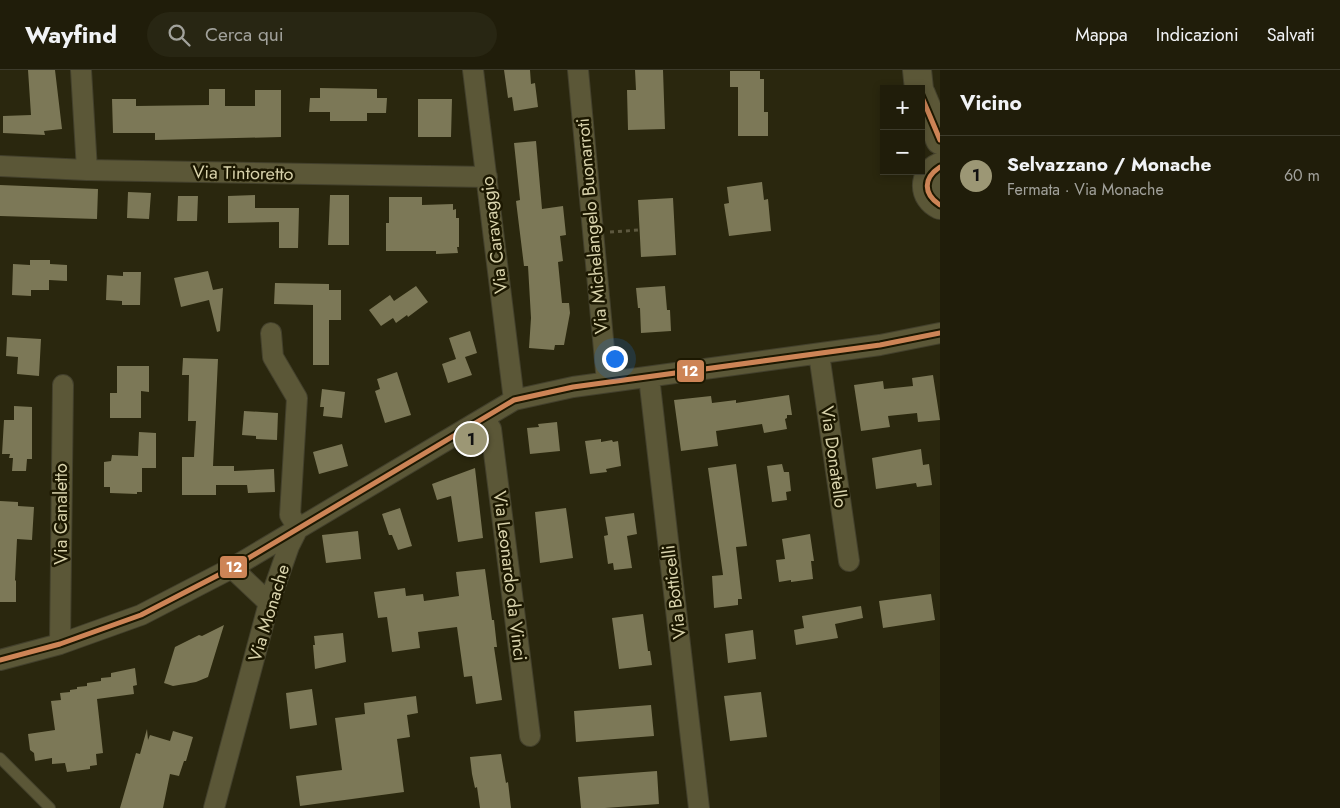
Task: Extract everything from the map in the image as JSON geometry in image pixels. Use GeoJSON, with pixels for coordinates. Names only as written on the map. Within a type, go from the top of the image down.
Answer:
{"type":"FeatureCollection","features":[{"type":"Feature","properties":{"kind":"street"},"geometry":{"type":"LineString","coordinates":[[81,70],[87,170]]}},
{"type":"Feature","properties":{"kind":"street","name":"Via Caravaggio"},"geometry":{"type":"LineString","coordinates":[[473,70],[514,400]]}},
{"type":"Feature","properties":{"kind":"street","name":"Via Michelangelo Buonarroti"},"geometry":{"type":"LineString","coordinates":[[578,70],[607,382]]}},
{"type":"Feature","properties":{"kind":"street"},"geometry":{"type":"LineString","coordinates":[[918,70],[919,85]]}},
{"type":"Feature","properties":{"kind":"street"},"geometry":{"type":"LineString","coordinates":[[925,104],[940,140]]}},
{"type":"Feature","properties":{"kind":"street"},"geometry":{"type":"LineString","coordinates":[[925,149],[935,187],[940,227]]}},
{"type":"Feature","properties":{"kind":"street","name":"Via Tintoretto"},"geometry":{"type":"LineString","coordinates":[[0,166],[87,170],[487,177]]}},
{"type":"Feature","properties":{"kind":"street"},"geometry":{"type":"LineString","coordinates":[[271,333],[273,357],[297,398],[290,515],[298,528]]}},
{"type":"Feature","properties":{"kind":"street"},"geometry":{"type":"LineString","coordinates":[[0,660],[60,644],[140,615],[232,568],[514,400],[573,387],[819,354],[880,345],[940,333]]}},
{"type":"Feature","properties":{"kind":"street","name":"Via Donatello"},"geometry":{"type":"LineString","coordinates":[[819,354],[849,561]]}},
{"type":"Feature","properties":{"kind":"street","name":"Via Botticelli"},"geometry":{"type":"LineString","coordinates":[[649,377],[699,808]]}},
{"type":"Feature","properties":{"kind":"street","name":"Via Canaletto"},"geometry":{"type":"LineString","coordinates":[[60,644],[63,384]]}},
{"type":"Feature","properties":{"kind":"street","name":"Via Leonardo da Vinci"},"geometry":{"type":"LineString","coordinates":[[484,418],[491,429],[530,736]]}},
{"type":"Feature","properties":{"kind":"street","name":"Via Monache"},"geometry":{"type":"LineString","coordinates":[[214,808],[270,603],[289,546],[298,528]]}},
{"type":"Feature","properties":{"kind":"street"},"geometry":{"type":"LineString","coordinates":[[232,568],[270,603]]}},
{"type":"Feature","properties":{"kind":"lane"},"geometry":{"type":"LineString","coordinates":[[0,758],[50,808]]}},
{"type":"Feature","properties":{"kind":"path"},"geometry":{"type":"LineString","coordinates":[[625,231],[639,230]]}},
{"type":"Feature","properties":{"kind":"building"},"geometry":{"type":"Polygon","coordinates":[[[28,70],[55,70],[62,129],[44,131],[45,135],[3,133],[3,116],[31,115],[28,70]]]}},
{"type":"Feature","properties":{"kind":"building"},"geometry":{"type":"Polygon","coordinates":[[[504,70],[530,70],[531,84],[535,83],[538,107],[514,111],[512,97],[508,98],[504,70]]]}},
{"type":"Feature","properties":{"kind":"building"},"geometry":{"type":"Polygon","coordinates":[[[635,70],[663,70],[665,129],[628,130],[627,90],[636,90],[635,70]]]}},
{"type":"Feature","properties":{"kind":"building"},"geometry":{"type":"Polygon","coordinates":[[[730,71],[760,71],[760,79],[764,79],[764,112],[768,112],[768,136],[738,136],[738,87],[730,87],[730,71]]]}},
{"type":"Feature","properties":{"kind":"building"},"geometry":{"type":"Polygon","coordinates":[[[320,88],[377,89],[377,98],[387,98],[386,113],[367,113],[367,121],[330,121],[330,112],[309,112],[310,98],[320,98],[320,88]]]}},
{"type":"Feature","properties":{"kind":"building"},"geometry":{"type":"Polygon","coordinates":[[[209,89],[225,89],[225,106],[255,106],[255,90],[281,90],[281,137],[155,140],[155,133],[113,133],[112,99],[136,99],[136,106],[209,105],[209,89]]]}},
{"type":"Feature","properties":{"kind":"building"},"geometry":{"type":"Polygon","coordinates":[[[418,99],[452,99],[451,137],[418,137],[418,99]]]}},
{"type":"Feature","properties":{"kind":"building"},"geometry":{"type":"Polygon","coordinates":[[[536,141],[542,209],[563,206],[566,235],[560,236],[563,261],[558,262],[562,303],[569,303],[570,313],[564,345],[555,345],[554,350],[529,348],[531,318],[528,266],[524,266],[516,201],[520,200],[514,143],[536,141]]]}},
{"type":"Feature","properties":{"kind":"building"},"geometry":{"type":"Polygon","coordinates":[[[762,182],[764,200],[768,199],[771,231],[729,236],[724,204],[729,203],[727,187],[762,182]]]}},
{"type":"Feature","properties":{"kind":"building"},"geometry":{"type":"Polygon","coordinates":[[[0,185],[98,189],[97,219],[0,216],[0,185]]]}},
{"type":"Feature","properties":{"kind":"building"},"geometry":{"type":"Polygon","coordinates":[[[128,192],[151,193],[149,219],[127,218],[128,192]]]}},
{"type":"Feature","properties":{"kind":"building"},"geometry":{"type":"Polygon","coordinates":[[[255,195],[255,208],[299,208],[298,248],[279,248],[279,222],[228,223],[228,196],[255,195]]]}},
{"type":"Feature","properties":{"kind":"building"},"geometry":{"type":"Polygon","coordinates":[[[330,195],[349,195],[349,245],[328,245],[330,195]]]}},
{"type":"Feature","properties":{"kind":"building"},"geometry":{"type":"Polygon","coordinates":[[[178,196],[198,196],[197,221],[177,221],[178,196]]]}},
{"type":"Feature","properties":{"kind":"building"},"geometry":{"type":"Polygon","coordinates":[[[389,197],[422,197],[422,205],[453,204],[453,210],[456,209],[456,218],[459,218],[458,253],[436,254],[436,251],[386,251],[386,223],[389,223],[389,197]]]}},
{"type":"Feature","properties":{"kind":"building"},"geometry":{"type":"Polygon","coordinates":[[[673,198],[676,255],[641,257],[638,200],[673,198]]]}},
{"type":"Feature","properties":{"kind":"building"},"geometry":{"type":"Polygon","coordinates":[[[30,260],[50,260],[50,264],[67,265],[67,281],[49,280],[49,290],[31,290],[31,296],[12,295],[13,264],[30,265],[30,260]]]}},
{"type":"Feature","properties":{"kind":"building"},"geometry":{"type":"Polygon","coordinates":[[[208,271],[213,290],[223,288],[220,331],[217,332],[209,300],[181,307],[174,278],[208,271]]]}},
{"type":"Feature","properties":{"kind":"building"},"geometry":{"type":"Polygon","coordinates":[[[123,272],[141,272],[140,305],[122,305],[122,301],[106,300],[107,275],[123,276],[123,272]]]}},
{"type":"Feature","properties":{"kind":"building"},"geometry":{"type":"Polygon","coordinates":[[[275,283],[329,284],[329,290],[341,290],[341,320],[329,320],[329,365],[313,365],[313,305],[274,304],[275,283]]]}},
{"type":"Feature","properties":{"kind":"building"},"geometry":{"type":"Polygon","coordinates":[[[416,286],[428,302],[408,317],[407,315],[396,323],[393,318],[381,326],[369,310],[390,295],[394,301],[416,286]]]}},
{"type":"Feature","properties":{"kind":"building"},"geometry":{"type":"Polygon","coordinates":[[[665,286],[667,310],[670,310],[671,331],[641,333],[640,308],[638,308],[636,288],[665,286]]]}},
{"type":"Feature","properties":{"kind":"building"},"geometry":{"type":"Polygon","coordinates":[[[470,331],[477,353],[465,357],[472,375],[448,383],[442,364],[456,359],[449,338],[470,331]]]}},
{"type":"Feature","properties":{"kind":"building"},"geometry":{"type":"Polygon","coordinates":[[[7,337],[41,339],[39,376],[17,374],[18,357],[6,356],[7,337]]]}},
{"type":"Feature","properties":{"kind":"building"},"geometry":{"type":"Polygon","coordinates":[[[183,358],[218,359],[213,466],[234,466],[234,471],[274,469],[275,492],[248,493],[247,485],[216,485],[216,495],[182,495],[182,457],[194,457],[196,421],[188,421],[189,375],[182,375],[183,358]]]}},
{"type":"Feature","properties":{"kind":"building"},"geometry":{"type":"Polygon","coordinates":[[[117,366],[149,366],[149,392],[141,391],[141,418],[110,418],[110,393],[117,393],[117,366]]]}},
{"type":"Feature","properties":{"kind":"building"},"geometry":{"type":"Polygon","coordinates":[[[397,372],[411,415],[385,423],[375,391],[380,389],[377,379],[397,372]]]}},
{"type":"Feature","properties":{"kind":"building"},"geometry":{"type":"Polygon","coordinates":[[[933,375],[940,420],[918,422],[917,413],[888,416],[890,427],[861,431],[854,385],[883,381],[884,389],[913,386],[912,378],[933,375]]]}},
{"type":"Feature","properties":{"kind":"building"},"geometry":{"type":"Polygon","coordinates":[[[322,389],[345,392],[342,418],[323,416],[324,407],[320,407],[322,389]]]}},
{"type":"Feature","properties":{"kind":"building"},"geometry":{"type":"Polygon","coordinates":[[[789,395],[792,415],[787,415],[785,419],[787,429],[764,433],[762,424],[716,431],[718,446],[681,451],[674,400],[711,396],[712,403],[736,400],[736,403],[789,395]]]}},
{"type":"Feature","properties":{"kind":"building"},"geometry":{"type":"Polygon","coordinates":[[[14,406],[32,407],[32,459],[27,459],[26,471],[12,471],[13,458],[9,458],[10,454],[2,454],[4,420],[14,420],[14,406]]]}},
{"type":"Feature","properties":{"kind":"building"},"geometry":{"type":"Polygon","coordinates":[[[244,411],[278,413],[277,440],[256,439],[256,436],[242,435],[244,411]]]}},
{"type":"Feature","properties":{"kind":"building"},"geometry":{"type":"Polygon","coordinates":[[[557,422],[560,451],[530,454],[527,428],[539,427],[538,424],[557,422]]]}},
{"type":"Feature","properties":{"kind":"building"},"geometry":{"type":"Polygon","coordinates":[[[139,432],[156,433],[156,468],[142,468],[142,492],[137,492],[137,494],[110,493],[110,487],[104,487],[104,462],[111,461],[112,455],[138,456],[139,432]]]}},
{"type":"Feature","properties":{"kind":"building"},"geometry":{"type":"Polygon","coordinates":[[[601,439],[601,442],[618,441],[621,466],[606,469],[607,472],[590,474],[585,441],[601,439]]]}},
{"type":"Feature","properties":{"kind":"building"},"geometry":{"type":"Polygon","coordinates":[[[342,444],[348,466],[319,474],[313,452],[342,444]]]}},
{"type":"Feature","properties":{"kind":"building"},"geometry":{"type":"Polygon","coordinates":[[[921,449],[923,465],[929,464],[932,485],[917,487],[916,483],[876,489],[872,458],[921,449]]]}},
{"type":"Feature","properties":{"kind":"building"},"geometry":{"type":"Polygon","coordinates":[[[736,464],[747,546],[736,547],[742,599],[738,599],[738,605],[714,608],[712,576],[723,575],[708,468],[736,464]]]}},
{"type":"Feature","properties":{"kind":"building"},"geometry":{"type":"Polygon","coordinates":[[[782,464],[784,472],[789,472],[791,491],[786,492],[787,500],[772,502],[767,466],[782,464]]]}},
{"type":"Feature","properties":{"kind":"building"},"geometry":{"type":"Polygon","coordinates":[[[475,468],[483,538],[458,542],[451,496],[437,500],[432,484],[475,468]]]}},
{"type":"Feature","properties":{"kind":"building"},"geometry":{"type":"Polygon","coordinates":[[[0,501],[18,502],[18,506],[34,507],[32,540],[17,539],[16,602],[0,602],[0,501]]]}},
{"type":"Feature","properties":{"kind":"building"},"geometry":{"type":"Polygon","coordinates":[[[400,508],[412,546],[398,550],[392,535],[389,535],[382,514],[400,508]]]}},
{"type":"Feature","properties":{"kind":"building"},"geometry":{"type":"Polygon","coordinates":[[[566,508],[573,558],[540,563],[535,512],[566,508]]]}},
{"type":"Feature","properties":{"kind":"building"},"geometry":{"type":"Polygon","coordinates":[[[634,513],[637,534],[627,536],[632,568],[614,570],[613,563],[608,564],[604,536],[608,535],[605,517],[634,513]]]}},
{"type":"Feature","properties":{"kind":"building"},"geometry":{"type":"Polygon","coordinates":[[[358,531],[361,559],[326,563],[322,535],[358,531]]]}},
{"type":"Feature","properties":{"kind":"building"},"geometry":{"type":"Polygon","coordinates":[[[810,534],[814,561],[811,561],[813,579],[779,582],[776,560],[785,559],[782,539],[810,534]]]}},
{"type":"Feature","properties":{"kind":"building"},"geometry":{"type":"Polygon","coordinates":[[[485,569],[492,620],[494,620],[497,647],[494,647],[502,700],[476,704],[472,676],[464,677],[457,627],[418,632],[420,648],[392,652],[387,617],[378,618],[374,592],[405,588],[406,596],[423,594],[424,601],[459,596],[456,572],[485,569]]]}},
{"type":"Feature","properties":{"kind":"building"},"geometry":{"type":"Polygon","coordinates":[[[931,594],[935,620],[883,628],[879,601],[931,594]]]}},
{"type":"Feature","properties":{"kind":"building"},"geometry":{"type":"Polygon","coordinates":[[[861,606],[863,618],[835,624],[838,638],[796,645],[794,630],[804,628],[802,616],[861,606]]]}},
{"type":"Feature","properties":{"kind":"building"},"geometry":{"type":"Polygon","coordinates":[[[643,614],[648,651],[650,651],[652,665],[619,669],[612,618],[643,614]]]}},
{"type":"Feature","properties":{"kind":"building"},"geometry":{"type":"Polygon","coordinates":[[[224,625],[208,677],[196,682],[173,686],[164,683],[175,647],[224,625]]]}},
{"type":"Feature","properties":{"kind":"building"},"geometry":{"type":"Polygon","coordinates":[[[753,630],[756,659],[728,663],[725,634],[753,630]]]}},
{"type":"Feature","properties":{"kind":"building"},"geometry":{"type":"Polygon","coordinates":[[[343,633],[346,662],[315,669],[314,636],[343,633]]]}},
{"type":"Feature","properties":{"kind":"building"},"geometry":{"type":"Polygon","coordinates":[[[135,668],[137,685],[133,686],[134,694],[97,699],[103,753],[96,754],[97,765],[90,766],[90,769],[67,772],[65,763],[52,764],[52,758],[35,761],[34,753],[30,750],[28,734],[55,730],[51,701],[61,700],[60,693],[70,692],[70,690],[77,689],[77,687],[87,686],[87,683],[101,681],[101,678],[111,677],[111,673],[135,668]]]}},
{"type":"Feature","properties":{"kind":"building"},"geometry":{"type":"Polygon","coordinates":[[[312,689],[317,725],[290,729],[286,693],[312,689]]]}},
{"type":"Feature","properties":{"kind":"building"},"geometry":{"type":"Polygon","coordinates":[[[761,692],[767,737],[730,741],[724,696],[761,692]]]}},
{"type":"Feature","properties":{"kind":"building"},"geometry":{"type":"Polygon","coordinates":[[[416,696],[418,713],[407,715],[410,737],[397,739],[404,792],[300,806],[296,776],[342,770],[335,718],[365,714],[364,703],[416,696]]]}},
{"type":"Feature","properties":{"kind":"building"},"geometry":{"type":"Polygon","coordinates":[[[651,705],[654,736],[576,742],[574,711],[651,705]]]}},
{"type":"Feature","properties":{"kind":"building"},"geometry":{"type":"Polygon","coordinates":[[[147,729],[148,740],[150,735],[170,741],[173,731],[193,737],[186,761],[184,761],[179,776],[170,774],[163,808],[120,808],[136,753],[140,754],[147,729]]]}},
{"type":"Feature","properties":{"kind":"building"},"geometry":{"type":"Polygon","coordinates":[[[501,754],[506,783],[508,782],[511,808],[480,808],[470,757],[501,754]]]}},
{"type":"Feature","properties":{"kind":"building"},"geometry":{"type":"Polygon","coordinates":[[[657,771],[659,804],[581,808],[578,777],[657,771]]]}},
{"type":"Feature","properties":{"kind":"transit line","name":"12"},"geometry":{"type":"LineString","coordinates":[[925,104],[940,140]]}},
{"type":"Feature","properties":{"kind":"transit line","name":"12"},"geometry":{"type":"LineString","coordinates":[[940,167],[930,176],[927,186],[930,196],[940,205]]}},
{"type":"Feature","properties":{"kind":"transit line","name":"12"},"geometry":{"type":"LineString","coordinates":[[0,660],[60,644],[141,615],[232,568],[514,400],[573,387],[880,345],[940,333]]}},
{"type":"Feature","properties":{"kind":"place","name":"Selvazzano / Monache"},"geometry":{"type":"Point","coordinates":[471,439]}}]}
